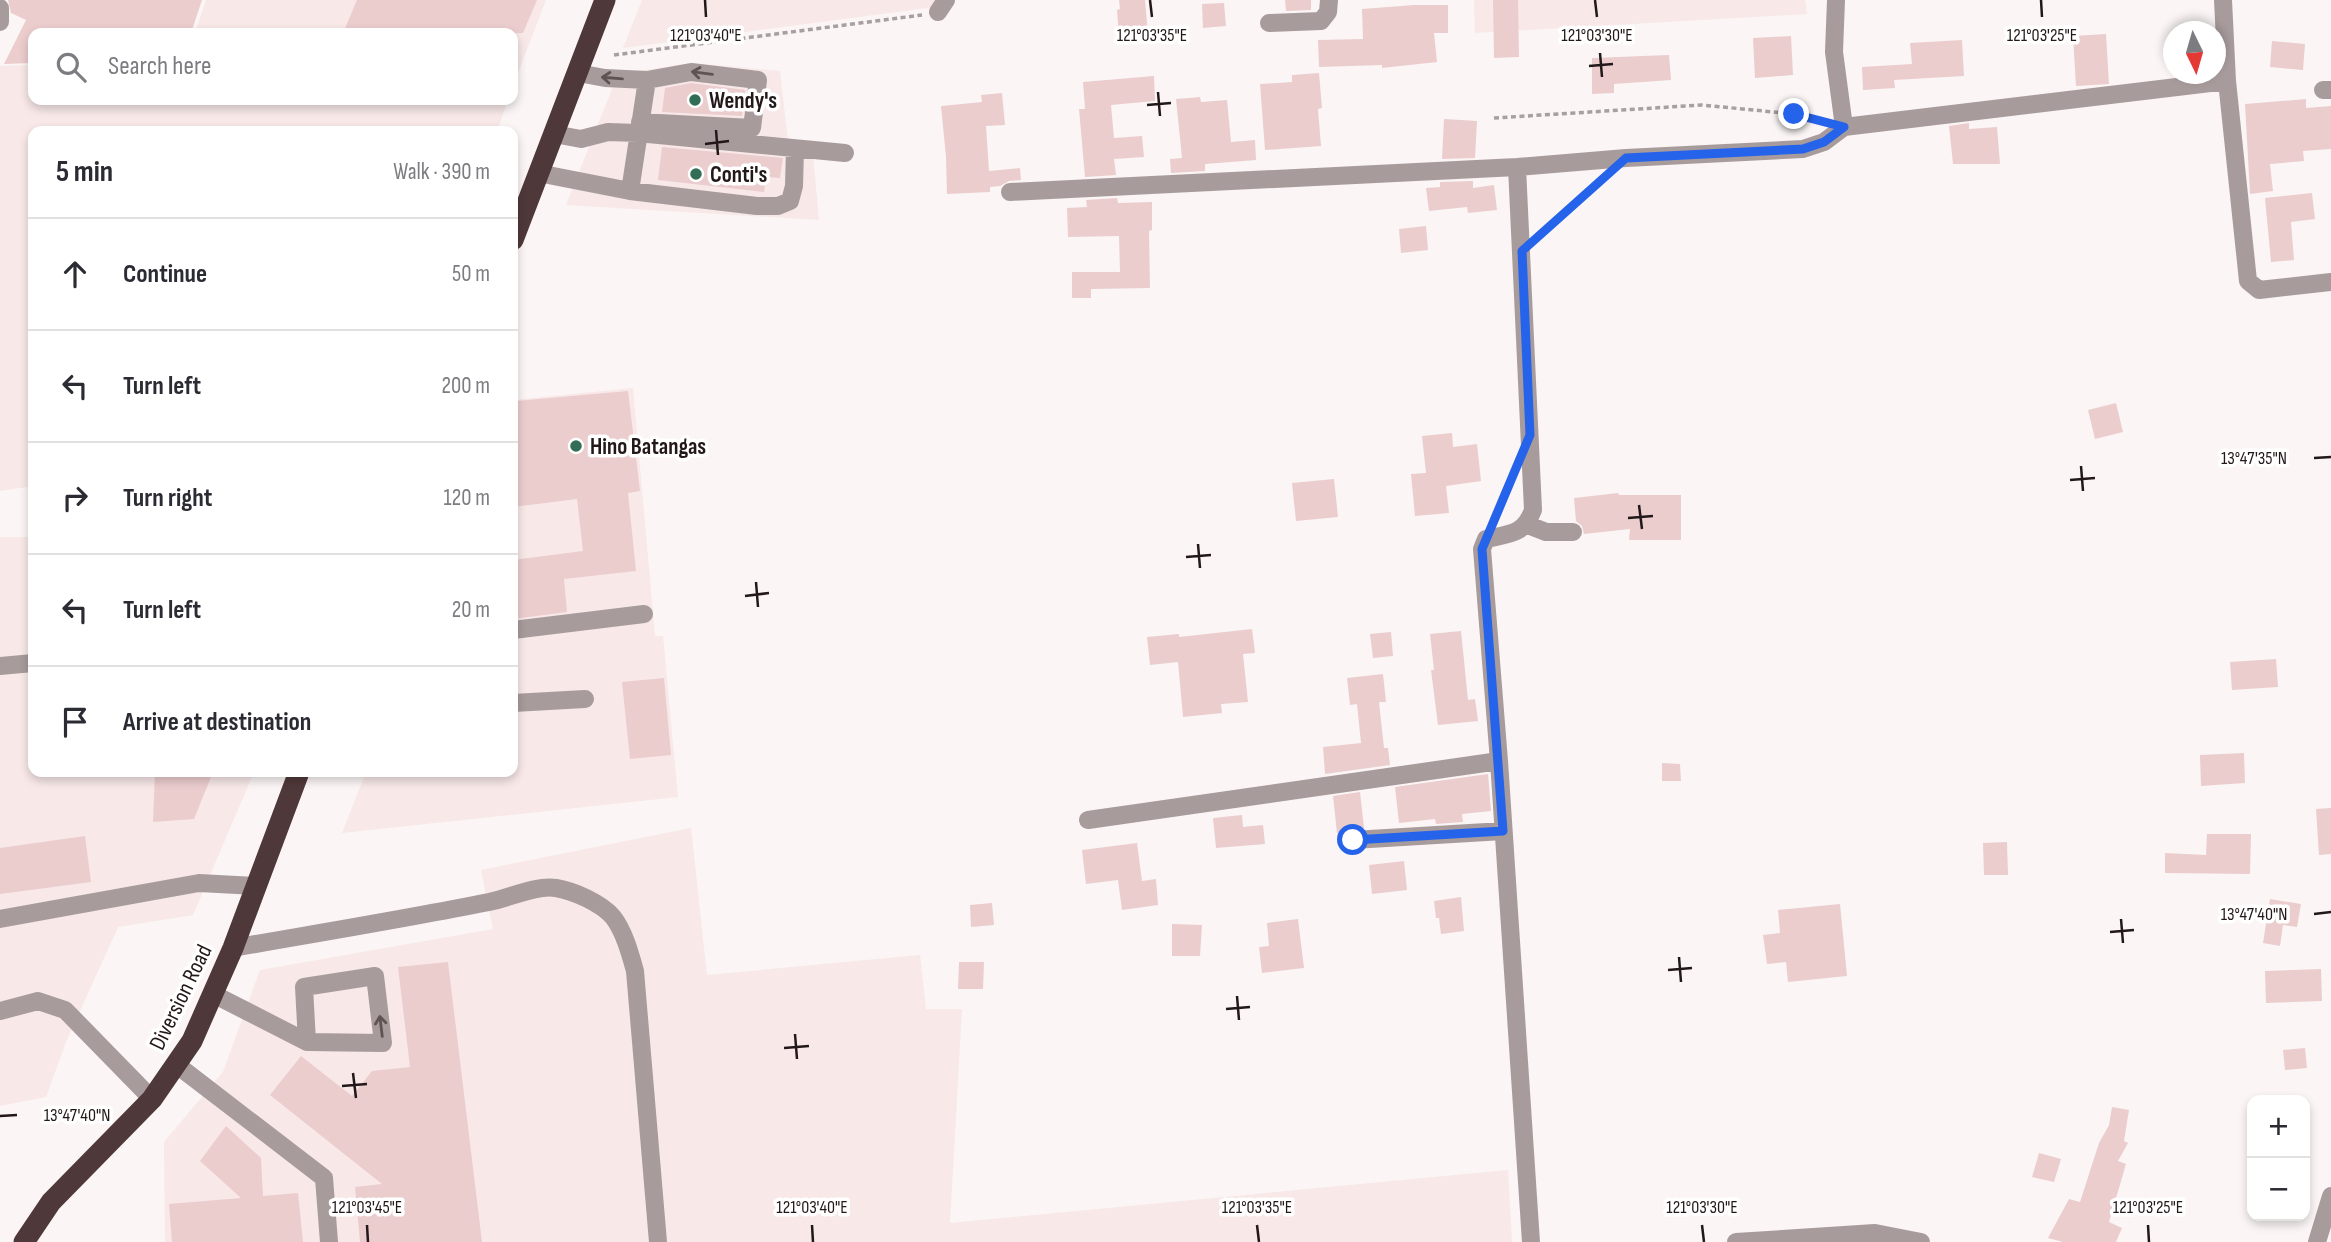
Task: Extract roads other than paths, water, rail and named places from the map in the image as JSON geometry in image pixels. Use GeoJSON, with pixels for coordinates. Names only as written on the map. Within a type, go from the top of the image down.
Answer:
{"type":"FeatureCollection","features":[{"type":"Feature","properties":{"kind":"highway"},"geometry":{"type":"LineString","coordinates":[[518,226],[606,0]]}},
{"type":"Feature","properties":{"kind":"highway","name":"Diversion Road"},"geometry":{"type":"LineString","coordinates":[[24,1242],[51,1202],[152,1099],[192,1041],[233,948],[297,777]]}},
{"type":"Feature","properties":{"kind":"street"},"geometry":{"type":"LineString","coordinates":[[1269,23],[1321,21],[1326,18],[1329,0]]}},
{"type":"Feature","properties":{"kind":"street"},"geometry":{"type":"LineString","coordinates":[[1836,0],[1834,52],[1844,127]]}},
{"type":"Feature","properties":{"kind":"street"},"geometry":{"type":"LineString","coordinates":[[2223,0],[2227,81],[2248,281],[2259,290],[2331,282]]}},
{"type":"Feature","properties":{"kind":"street"},"geometry":{"type":"LineString","coordinates":[[0,8],[1,22]]}},
{"type":"Feature","properties":{"kind":"street"},"geometry":{"type":"LineString","coordinates":[[554,134],[581,139],[639,127],[752,128],[758,80],[691,72],[647,80],[605,78],[578,73]]}},
{"type":"Feature","properties":{"kind":"street"},"geometry":{"type":"LineString","coordinates":[[630,191],[647,80]]}},
{"type":"Feature","properties":{"kind":"street"},"geometry":{"type":"LineString","coordinates":[[1010,192],[1517,167],[1626,158],[1803,149],[1824,142],[1844,127],[2227,81]]}},
{"type":"Feature","properties":{"kind":"street"},"geometry":{"type":"LineString","coordinates":[[639,127],[795,149],[845,153]]}},
{"type":"Feature","properties":{"kind":"street"},"geometry":{"type":"LineString","coordinates":[[537,173],[630,191],[757,206],[778,206],[790,201],[794,186],[795,149]]}},
{"type":"Feature","properties":{"kind":"street"},"geometry":{"type":"LineString","coordinates":[[1517,167],[1533,510],[1528,525],[1519,531],[1486,540],[1482,549],[1531,1242]]}},
{"type":"Feature","properties":{"kind":"street"},"geometry":{"type":"LineString","coordinates":[[1528,525],[1546,532],[1573,532]]}},
{"type":"Feature","properties":{"kind":"street"},"geometry":{"type":"LineString","coordinates":[[518,628],[644,614]]}},
{"type":"Feature","properties":{"kind":"street"},"geometry":{"type":"LineString","coordinates":[[0,666],[28,663]]}},
{"type":"Feature","properties":{"kind":"street"},"geometry":{"type":"LineString","coordinates":[[518,703],[585,699]]}},
{"type":"Feature","properties":{"kind":"street"},"geometry":{"type":"LineString","coordinates":[[1088,820],[1499,761]]}},
{"type":"Feature","properties":{"kind":"street"},"geometry":{"type":"LineString","coordinates":[[1353,840],[1503,831]]}},
{"type":"Feature","properties":{"kind":"street"},"geometry":{"type":"LineString","coordinates":[[0,919],[199,883],[257,886]]}},
{"type":"Feature","properties":{"kind":"street"},"geometry":{"type":"LineString","coordinates":[[233,948],[492,902],[542,889],[567,891],[612,916],[629,950],[635,971],[658,1242]]}},
{"type":"Feature","properties":{"kind":"street"},"geometry":{"type":"LineString","coordinates":[[214,994],[307,1042],[383,1043],[375,976],[304,987],[307,1042]]}},
{"type":"Feature","properties":{"kind":"street"},"geometry":{"type":"LineString","coordinates":[[0,1011],[38,1001],[65,1010],[152,1099]]}},
{"type":"Feature","properties":{"kind":"street"},"geometry":{"type":"LineString","coordinates":[[177,1065],[324,1178],[329,1242]]}},
{"type":"Feature","properties":{"kind":"street"},"geometry":{"type":"LineString","coordinates":[[2317,1242],[2331,1196]]}},
{"type":"Feature","properties":{"kind":"street"},"geometry":{"type":"LineString","coordinates":[[1736,1242],[1840,1239],[1875,1233],[1921,1242]]}},
{"type":"Feature","properties":{"kind":"place","name":"Wendy's"},"geometry":{"type":"Point","coordinates":[695,100]}},
{"type":"Feature","properties":{"kind":"place","name":"Conti's"},"geometry":{"type":"Point","coordinates":[696,174]}},
{"type":"Feature","properties":{"kind":"place","name":"Hino Batangas"},"geometry":{"type":"Point","coordinates":[576,446]}}]}
